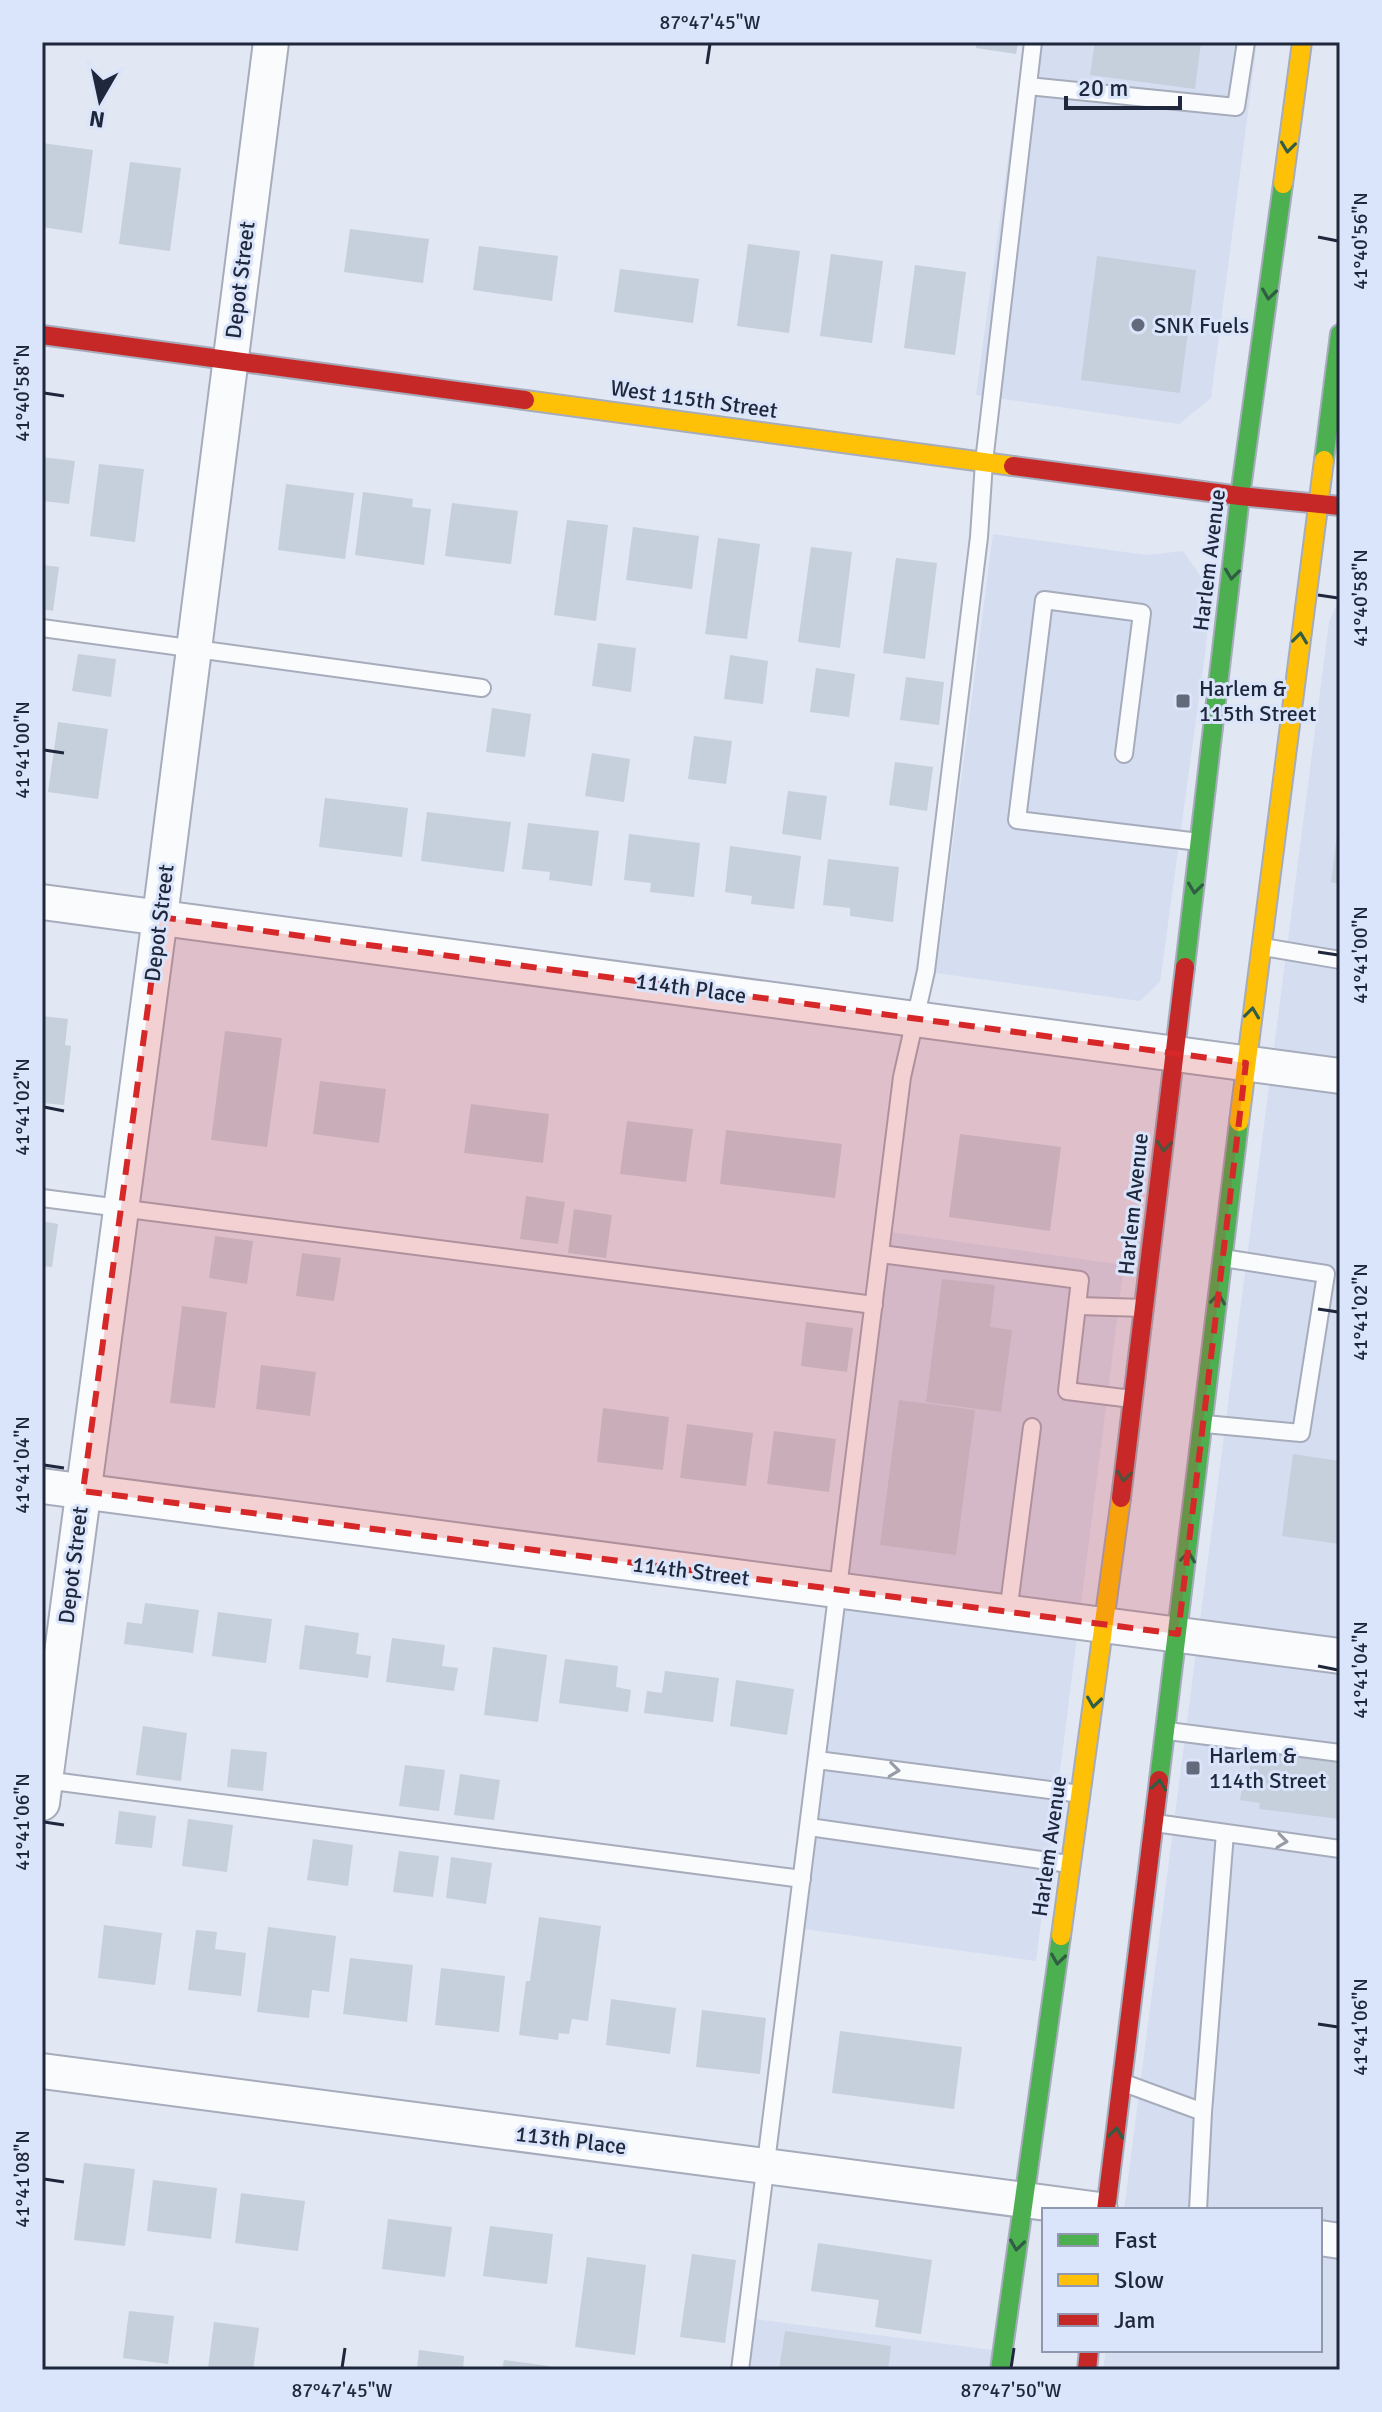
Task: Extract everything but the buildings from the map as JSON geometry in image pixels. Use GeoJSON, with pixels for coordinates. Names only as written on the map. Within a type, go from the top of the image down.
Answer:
{"type":"FeatureCollection","features":[{"type":"Feature","properties":{"kind":"main road","name":"Harlem Avenue"},"geometry":{"type":"LineString","coordinates":[[1000,2370],[1105,1625],[1146,1308],[1240,496],[1302,42]]}},
{"type":"Feature","properties":{"kind":"main road"},"geometry":{"type":"LineString","coordinates":[[1106,2208],[1246,1063],[1340,334]]}},
{"type":"Feature","properties":{"kind":"main road","name":"West 115th Street"},"geometry":{"type":"LineString","coordinates":[[42,335],[1240,496],[1340,506]]}},
{"type":"Feature","properties":{"kind":"street","name":"Depot Street"},"geometry":{"type":"LineString","coordinates":[[44,1792],[160,917],[271,42]]}},
{"type":"Feature","properties":{"kind":"street","name":"114th Place"},"geometry":{"type":"LineString","coordinates":[[42,902],[1340,1076]]}},
{"type":"Feature","properties":{"kind":"street","name":"114th Street"},"geometry":{"type":"LineString","coordinates":[[42,1486],[1340,1656]]}},
{"type":"Feature","properties":{"kind":"street","name":"113th Place"},"geometry":{"type":"LineString","coordinates":[[42,2071],[1083,2208]]}},
{"type":"Feature","properties":{"kind":"lane"},"geometry":{"type":"LineString","coordinates":[[740,2370],[902,1077],[926,971],[978,553],[984,462],[1033,42]]}},
{"type":"Feature","properties":{"kind":"lane"},"geometry":{"type":"LineString","coordinates":[[1028,86],[1236,107],[1246,42]]}},
{"type":"Feature","properties":{"kind":"lane"},"geometry":{"type":"LineString","coordinates":[[1124,754],[1142,613],[1044,600],[1017,820],[1201,842]]}},
{"type":"Feature","properties":{"kind":"lane"},"geometry":{"type":"LineString","coordinates":[[42,628],[482,688]]}},
{"type":"Feature","properties":{"kind":"lane"},"geometry":{"type":"LineString","coordinates":[[1261,947],[1340,960]]}},
{"type":"Feature","properties":{"kind":"lane"},"geometry":{"type":"LineString","coordinates":[[42,1198],[874,1305]]}},
{"type":"Feature","properties":{"kind":"lane"},"geometry":{"type":"LineString","coordinates":[[881,1254],[1080,1280],[1067,1391],[1134,1399]]}},
{"type":"Feature","properties":{"kind":"lane"},"geometry":{"type":"LineString","coordinates":[[1203,1424],[1301,1433],[1326,1274],[1223,1258]]}},
{"type":"Feature","properties":{"kind":"lane"},"geometry":{"type":"LineString","coordinates":[[1078,1306],[1146,1308]]}},
{"type":"Feature","properties":{"kind":"lane"},"geometry":{"type":"LineString","coordinates":[[1008,1613],[1032,1427]]}},
{"type":"Feature","properties":{"kind":"lane"},"geometry":{"type":"LineString","coordinates":[[1166,1731],[1340,1753]]}},
{"type":"Feature","properties":{"kind":"lane"},"geometry":{"type":"LineString","coordinates":[[817,1760],[1081,1794]]}},
{"type":"Feature","properties":{"kind":"lane"},"geometry":{"type":"LineString","coordinates":[[44,1792],[802,1879]]}},
{"type":"Feature","properties":{"kind":"lane"},"geometry":{"type":"LineString","coordinates":[[1155,1823],[1340,1849]]}},
{"type":"Feature","properties":{"kind":"lane"},"geometry":{"type":"LineString","coordinates":[[809,1827],[1071,1864]]}},
{"type":"Feature","properties":{"kind":"lane"},"geometry":{"type":"LineString","coordinates":[[1198,2208],[1225,1833]]}},
{"type":"Feature","properties":{"kind":"lane"},"geometry":{"type":"LineString","coordinates":[[1122,2083],[1203,2112]]}},
{"type":"Feature","properties":{"kind":"highlighted area"},"geometry":{"type":"Polygon","coordinates":[[[160,917],[1246,1063],[1178,1634],[83,1491],[160,917]]]}},
{"type":"Feature","properties":{"kind":"shaded area"},"geometry":{"type":"Polygon","coordinates":[[[1024,42],[1257,42],[1211,398],[1179,424],[976,395],[1024,42]]]}},
{"type":"Feature","properties":{"kind":"shaded area"},"geometry":{"type":"Polygon","coordinates":[[[993,534],[1147,555],[1183,551],[1202,578],[1208,617],[1206,647],[1160,982],[1140,1001],[936,973],[993,534]]]}},
{"type":"Feature","properties":{"kind":"shaded area"},"geometry":{"type":"Polygon","coordinates":[[[1340,597],[1340,2370],[1103,2370],[1106,2352],[1322,2352],[1322,2208],[1124,2208],[1329,622],[1340,597]]]}},
{"type":"Feature","properties":{"kind":"shaded area"},"geometry":{"type":"Polygon","coordinates":[[[884,1231],[1124,1265],[1036,1961],[796,1928],[884,1231]]]}},
{"type":"Feature","properties":{"kind":"shaded area"},"geometry":{"type":"Polygon","coordinates":[[[746,2318],[992,2350],[989,2370],[740,2370],[746,2318]]]}},
{"type":"Feature","properties":{"kind":"traffic: fast"},"geometry":{"type":"LineString","coordinates":[[1185,967],[1240,496],[1283,184]]}},
{"type":"Feature","properties":{"kind":"traffic: fast"},"geometry":{"type":"LineString","coordinates":[[1324,460],[1340,334]]}},
{"type":"Feature","properties":{"kind":"traffic: fast"},"geometry":{"type":"LineString","coordinates":[[1159,1780],[1239,1122]]}},
{"type":"Feature","properties":{"kind":"traffic: fast"},"geometry":{"type":"LineString","coordinates":[[1000,2370],[1061,1936]]}},
{"type":"Feature","properties":{"kind":"traffic: slow"},"geometry":{"type":"LineString","coordinates":[[1283,184],[1302,42]]}},
{"type":"Feature","properties":{"kind":"traffic: slow"},"geometry":{"type":"LineString","coordinates":[[525,400],[1013,466]]}},
{"type":"Feature","properties":{"kind":"traffic: slow"},"geometry":{"type":"LineString","coordinates":[[1239,1122],[1324,460]]}},
{"type":"Feature","properties":{"kind":"traffic: slow"},"geometry":{"type":"LineString","coordinates":[[1061,1936],[1121,1498]]}},
{"type":"Feature","properties":{"kind":"traffic: jam"},"geometry":{"type":"LineString","coordinates":[[42,335],[525,400]]}},
{"type":"Feature","properties":{"kind":"traffic: jam"},"geometry":{"type":"LineString","coordinates":[[1013,466],[1340,506]]}},
{"type":"Feature","properties":{"kind":"traffic: jam"},"geometry":{"type":"LineString","coordinates":[[1121,1498],[1185,967]]}},
{"type":"Feature","properties":{"kind":"traffic: jam"},"geometry":{"type":"LineString","coordinates":[[1106,2208],[1159,1780]]}},
{"type":"Feature","properties":{"kind":"traffic: jam"},"geometry":{"type":"LineString","coordinates":[[1087,2370],[1089,2352]]}},
{"type":"Feature","properties":{"kind":"place","name":"SNK Fuels"},"geometry":{"type":"Point","coordinates":[1138,325]}},
{"type":"Feature","properties":{"kind":"place","name":"Harlem & 115th Street"},"geometry":{"type":"Point","coordinates":[1183,701]}},
{"type":"Feature","properties":{"kind":"place","name":"Harlem & 114th Street"},"geometry":{"type":"Point","coordinates":[1193,1768]}}]}
